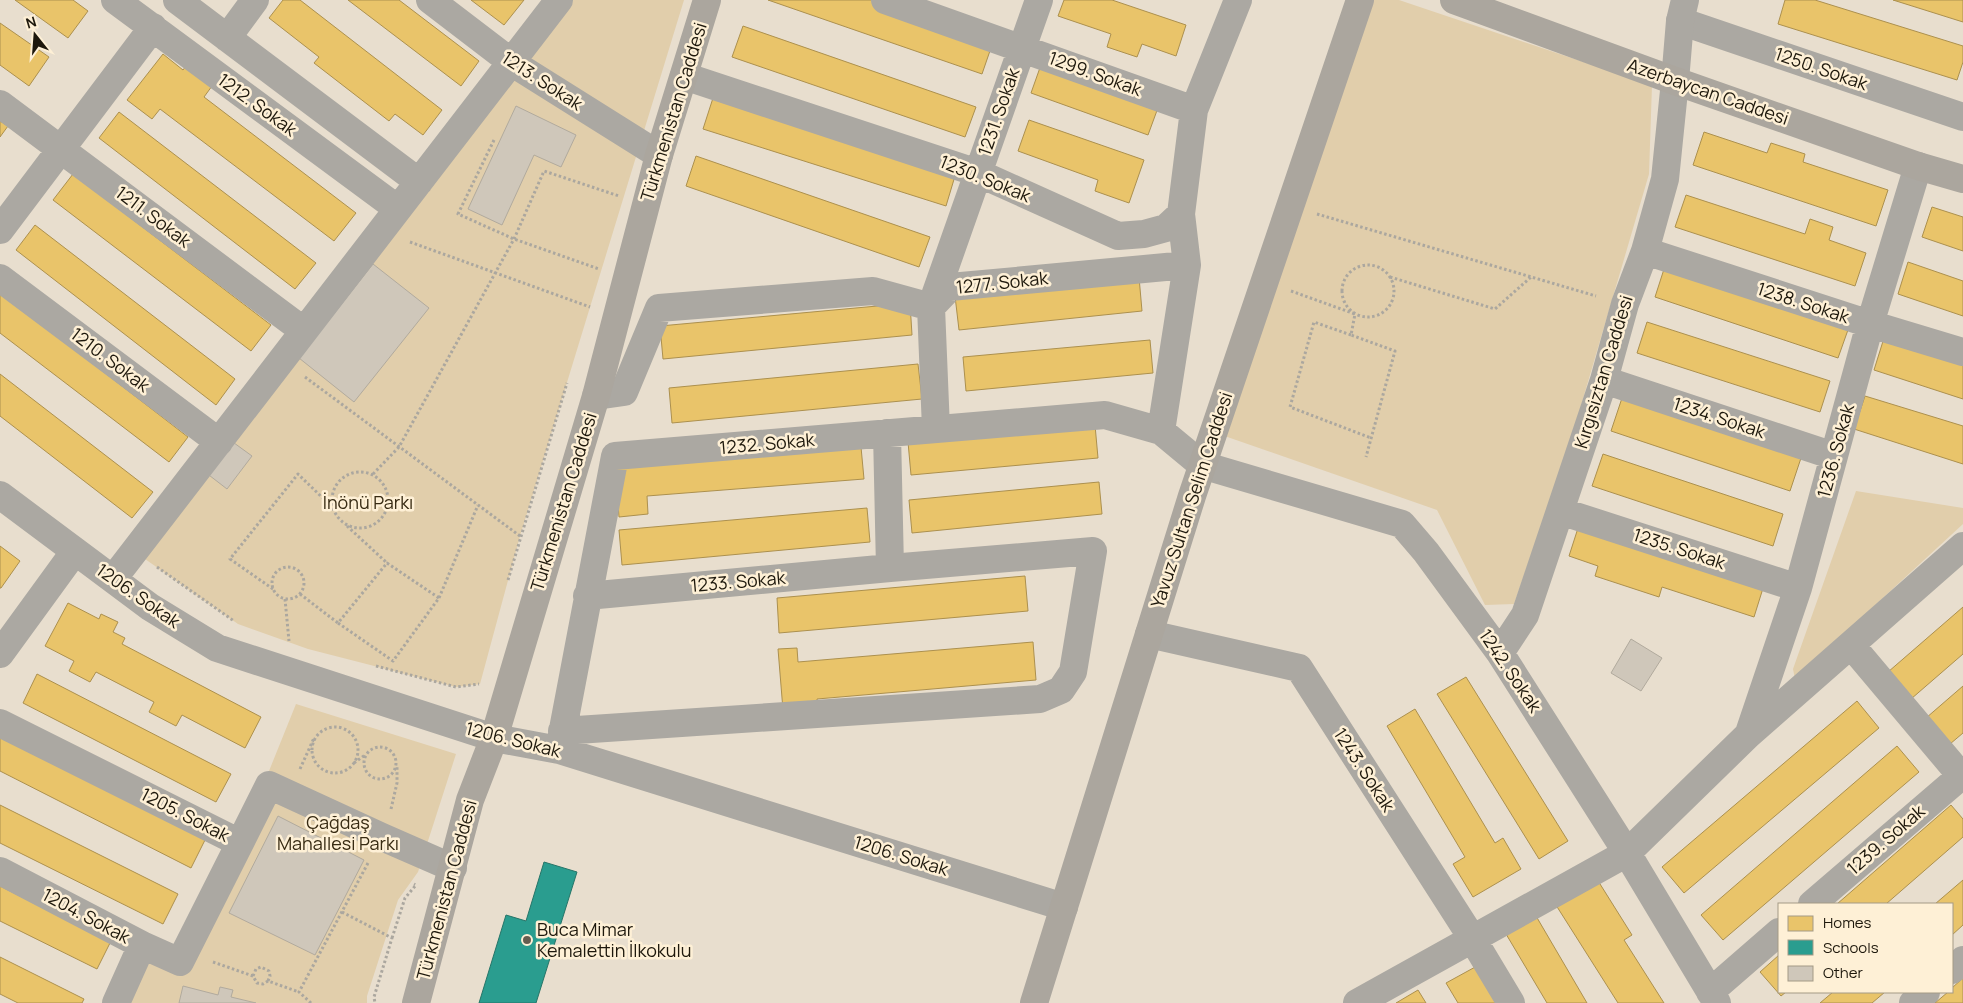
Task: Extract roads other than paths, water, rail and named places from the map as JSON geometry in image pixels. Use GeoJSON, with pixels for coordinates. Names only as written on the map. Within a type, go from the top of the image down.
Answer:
{"type":"FeatureCollection","features":[{"type":"Feature","properties":{"kind":"main road","name":"Türkmenistan Caddesi"},"geometry":{"type":"LineString","coordinates":[[416,1003],[470,800],[494,738],[596,396],[659,155],[707,0]]}},
{"type":"Feature","properties":{"kind":"main road","name":"Yavuz Sultan Selim Caddesi"},"geometry":{"type":"LineString","coordinates":[[1034,1003],[1202,465],[1360,0]]}},
{"type":"Feature","properties":{"kind":"main road","name":"Azerbaycan Caddesi"},"geometry":{"type":"LineString","coordinates":[[1454,0],[1676,81],[1918,166],[1963,179]]}},
{"type":"Feature","properties":{"kind":"street","name":"1212. Sokak"},"geometry":{"type":"LineString","coordinates":[[115,0],[398,209]]}},
{"type":"Feature","properties":{"kind":"street","name":"1212. Sokak"},"geometry":{"type":"LineString","coordinates":[[177,0],[419,182]]}},
{"type":"Feature","properties":{"kind":"street"},"geometry":{"type":"LineString","coordinates":[[227,38],[256,0]]}},
{"type":"Feature","properties":{"kind":"street","name":"1213. Sokak"},"geometry":{"type":"LineString","coordinates":[[430,0],[511,62],[659,155]]}},
{"type":"Feature","properties":{"kind":"street"},"geometry":{"type":"LineString","coordinates":[[113,579],[560,0]]}},
{"type":"Feature","properties":{"kind":"street","name":"1299. Sokak"},"geometry":{"type":"LineString","coordinates":[[885,0],[1194,110]]}},
{"type":"Feature","properties":{"kind":"street","name":"1231. Sokak"},"geometry":{"type":"LineString","coordinates":[[936,429],[931,308],[1039,0]]}},
{"type":"Feature","properties":{"kind":"street"},"geometry":{"type":"LineString","coordinates":[[1161,431],[1186,265],[1181,214],[1194,110],[1238,0]]}},
{"type":"Feature","properties":{"kind":"street","name":"Kırgısiztan Caddesi"},"geometry":{"type":"LineString","coordinates":[[1500,653],[1526,614],[1604,380],[1625,304],[1644,251],[1665,178],[1682,10]]}},
{"type":"Feature","properties":{"kind":"street","name":"1250. Sokak"},"geometry":{"type":"LineString","coordinates":[[1682,10],[1963,117]]}},
{"type":"Feature","properties":{"kind":"street"},"geometry":{"type":"LineString","coordinates":[[0,230],[153,28]]}},
{"type":"Feature","properties":{"kind":"street","name":"1230. Sokak"},"geometry":{"type":"LineString","coordinates":[[684,76],[978,173],[1118,236],[1144,234],[1166,228],[1181,214]]}},
{"type":"Feature","properties":{"kind":"street","name":"1211. Sokak"},"geometry":{"type":"LineString","coordinates":[[0,104],[304,332]]}},
{"type":"Feature","properties":{"kind":"street","name":"1236. Sokak"},"geometry":{"type":"LineString","coordinates":[[1748,735],[1798,588],[1870,324],[1918,166]]}},
{"type":"Feature","properties":{"kind":"street","name":"1238. Sokak"},"geometry":{"type":"LineString","coordinates":[[1644,251],[1963,352]]}},
{"type":"Feature","properties":{"kind":"street","name":"1277. Sokak"},"geometry":{"type":"LineString","coordinates":[[931,308],[950,287],[1186,265]]}},
{"type":"Feature","properties":{"kind":"street","name":"1210. Sokak"},"geometry":{"type":"LineString","coordinates":[[0,278],[219,442]]}},
{"type":"Feature","properties":{"kind":"street"},"geometry":{"type":"LineString","coordinates":[[596,396],[624,392],[659,308],[873,291],[931,308]]}},
{"type":"Feature","properties":{"kind":"street","name":"1234. Sokak"},"geometry":{"type":"LineString","coordinates":[[1604,380],[1834,456]]}},
{"type":"Feature","properties":{"kind":"street","name":"1232. Sokak"},"geometry":{"type":"LineString","coordinates":[[561,741],[615,456],[1105,415],[1161,431],[1202,465]]}},
{"type":"Feature","properties":{"kind":"street"},"geometry":{"type":"LineString","coordinates":[[886,433],[890,568]]}},
{"type":"Feature","properties":{"kind":"street","name":"1242. Sokak"},"geometry":{"type":"LineString","coordinates":[[1202,465],[1402,524],[1426,552],[1500,653],[1627,853],[1714,998]]}},
{"type":"Feature","properties":{"kind":"street","name":"1206. Sokak"},"geometry":{"type":"LineString","coordinates":[[0,495],[150,607],[217,648],[494,738],[561,741],[1064,907]]}},
{"type":"Feature","properties":{"kind":"street","name":"1235. Sokak"},"geometry":{"type":"LineString","coordinates":[[1560,511],[1798,588]]}},
{"type":"Feature","properties":{"kind":"street","name":"1236. Sokak"},"geometry":{"type":"LineString","coordinates":[[1357,1003],[1627,853],[1748,735],[1963,546]]}},
{"type":"Feature","properties":{"kind":"street"},"geometry":{"type":"LineString","coordinates":[[0,654],[75,550]]}},
{"type":"Feature","properties":{"kind":"street","name":"1233. Sokak"},"geometry":{"type":"LineString","coordinates":[[561,741],[1040,699],[1061,690],[1073,672],[1093,551],[587,596]]}},
{"type":"Feature","properties":{"kind":"street","name":"1243. Sokak"},"geometry":{"type":"LineString","coordinates":[[1149,634],[1299,668],[1472,938],[1511,1003]]}},
{"type":"Feature","properties":{"kind":"street"},"geometry":{"type":"LineString","coordinates":[[1851,646],[1962,777]]}},
{"type":"Feature","properties":{"kind":"street","name":"1205. Sokak"},"geometry":{"type":"LineString","coordinates":[[0,723],[240,843],[180,962],[142,945]]}},
{"type":"Feature","properties":{"kind":"street","name":"1239. Sokak"},"geometry":{"type":"LineString","coordinates":[[1813,903],[1962,777]]}},
{"type":"Feature","properties":{"kind":"street"},"geometry":{"type":"LineString","coordinates":[[240,843],[269,785],[453,868]]}},
{"type":"Feature","properties":{"kind":"street","name":"1204. Sokak"},"geometry":{"type":"LineString","coordinates":[[0,871],[142,945],[116,1003]]}},
{"type":"Feature","properties":{"kind":"street"},"geometry":{"type":"LineString","coordinates":[[1714,998],[1778,933]]}},
{"type":"Feature","properties":{"kind":"street"},"geometry":{"type":"LineString","coordinates":[[1953,969],[1963,960]]}},
{"type":"Feature","properties":{"kind":"street"},"geometry":{"type":"LineString","coordinates":[[1913,1003],[1925,993]]}},
{"type":"Feature","properties":{"kind":"place","name":"Buca Mimar Kemalettin İlkokulu"},"geometry":{"type":"Point","coordinates":[527,940]}},
{"type":"Feature","properties":{"kind":"park label","name":"İnönü Parkı"},"geometry":{"type":"Point","coordinates":[368,503]}},
{"type":"Feature","properties":{"kind":"park label","name":"Çağdaş Mahallesi Parkı"},"geometry":{"type":"Point","coordinates":[338,833]}}]}
